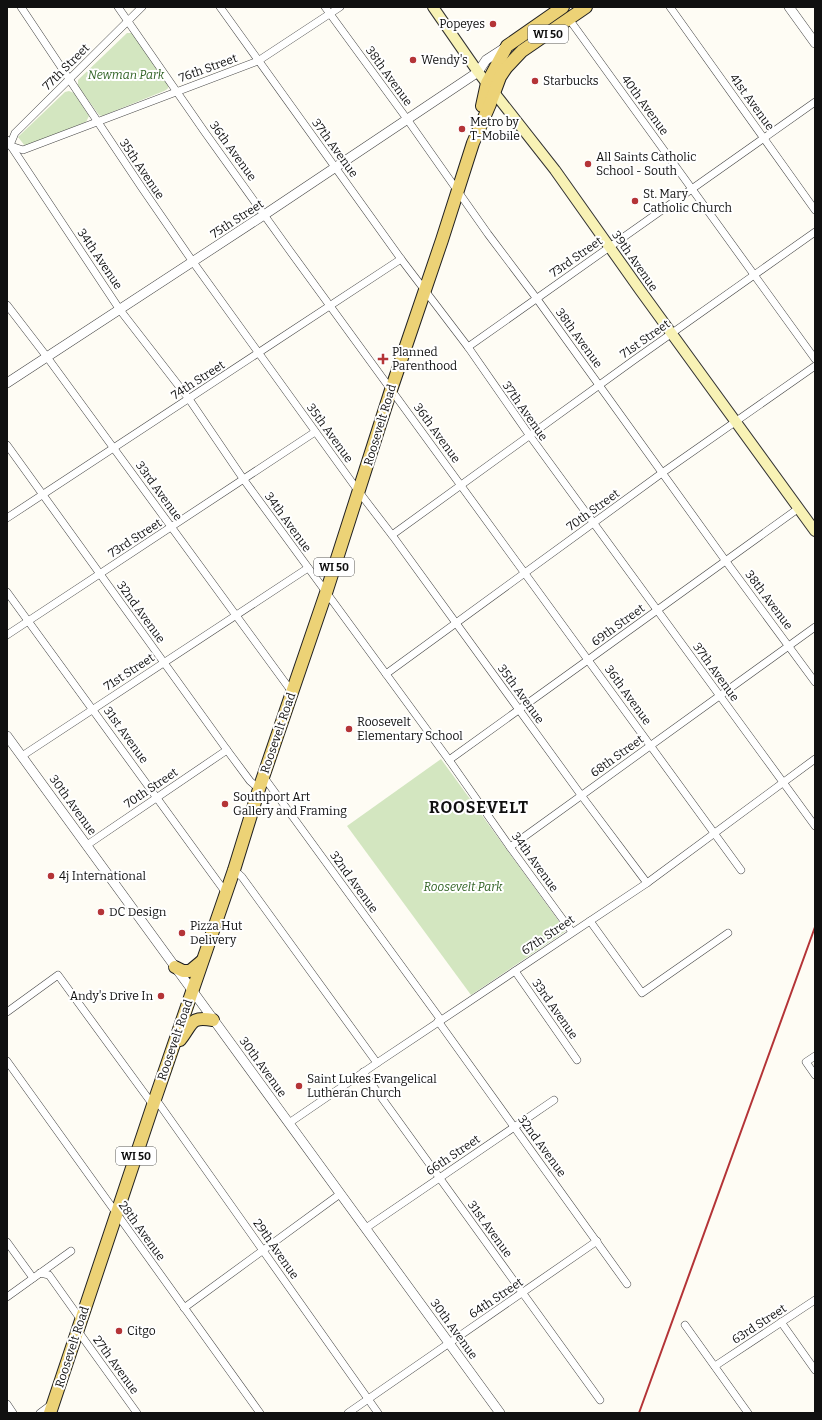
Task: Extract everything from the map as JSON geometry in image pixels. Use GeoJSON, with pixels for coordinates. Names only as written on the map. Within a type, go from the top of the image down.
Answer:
{"type":"FeatureCollection","features":[{"type":"Feature","properties":{"kind":"main road","name":"39th Avenue"},"geometry":{"type":"LineString","coordinates":[[433,7],[478,72],[555,170],[815,531]]}},
{"type":"Feature","properties":{"kind":"main road","name":"WI 50"},"geometry":{"type":"LineString","coordinates":[[491,88],[494,70],[507,46],[561,7]]}},
{"type":"Feature","properties":{"kind":"main road","name":"WI 50"},"geometry":{"type":"LineString","coordinates":[[491,88],[511,62],[522,51],[586,7]]}},
{"type":"Feature","properties":{"kind":"main road","name":"Roosevelt Road"},"geometry":{"type":"LineString","coordinates":[[52,1408],[154,1102],[234,870],[263,776],[326,593],[391,390],[442,240],[491,88]]}},
{"type":"Feature","properties":{"kind":"main road"},"geometry":{"type":"LineString","coordinates":[[175,967],[183,971],[190,971],[203,960]]}},
{"type":"Feature","properties":{"kind":"main road"},"geometry":{"type":"LineString","coordinates":[[173,1046],[194,1021],[202,1018],[213,1020]]}},
{"type":"Feature","properties":{"kind":"street","name":"35th Avenue"},"geometry":{"type":"LineString","coordinates":[[21,7],[193,262],[315,432],[647,883]]}},
{"type":"Feature","properties":{"kind":"street","name":"36th Avenue"},"geometry":{"type":"LineString","coordinates":[[118,7],[264,215],[741,870]]}},
{"type":"Feature","properties":{"kind":"street","name":"77th Street"},"geometry":{"type":"LineString","coordinates":[[8,144],[15,134],[142,7]]}},
{"type":"Feature","properties":{"kind":"street","name":"37th Avenue"},"geometry":{"type":"LineString","coordinates":[[220,7],[401,259],[468,347],[530,436],[814,826]]}},
{"type":"Feature","properties":{"kind":"street","name":"38th Avenue"},"geometry":{"type":"LineString","coordinates":[[325,7],[407,119],[488,234],[537,299],[815,682]]}},
{"type":"Feature","properties":{"kind":"street","name":"76th Street"},"geometry":{"type":"LineString","coordinates":[[8,144],[23,150],[258,61],[340,7]]}},
{"type":"Feature","properties":{"kind":"street","name":"41st Avenue"},"geometry":{"type":"LineString","coordinates":[[670,7],[815,210]]}},
{"type":"Feature","properties":{"kind":"street"},"geometry":{"type":"LineString","coordinates":[[789,7],[815,43]]}},
{"type":"Feature","properties":{"kind":"street","name":"40th Avenue"},"geometry":{"type":"LineString","coordinates":[[569,19],[815,358]]}},
{"type":"Feature","properties":{"kind":"street","name":"75th Street"},"geometry":{"type":"LineString","coordinates":[[7,383],[193,262],[478,72],[486,60],[507,46]]}},
{"type":"Feature","properties":{"kind":"street","name":"75th Street"},"geometry":{"type":"LineString","coordinates":[[478,72],[494,70],[511,62]]}},
{"type":"Feature","properties":{"kind":"street","name":"73rd Street"},"geometry":{"type":"LineString","coordinates":[[468,347],[815,102]]}},
{"type":"Feature","properties":{"kind":"street","name":"34th Avenue"},"geometry":{"type":"LineString","coordinates":[[8,144],[120,310],[189,398],[244,480],[449,760],[572,932]]}},
{"type":"Feature","properties":{"kind":"street","name":"71st Street"},"geometry":{"type":"LineString","coordinates":[[392,536],[815,232]]}},
{"type":"Feature","properties":{"kind":"street","name":"74th Street"},"geometry":{"type":"LineString","coordinates":[[7,518],[189,398],[259,354],[401,259]]}},
{"type":"Feature","properties":{"kind":"street","name":"33rd Avenue"},"geometry":{"type":"LineString","coordinates":[[7,305],[47,357],[292,692]]}},
{"type":"Feature","properties":{"kind":"street","name":"70th Street"},"geometry":{"type":"LineString","coordinates":[[386,674],[662,473],[815,366]]}},
{"type":"Feature","properties":{"kind":"street","name":"73rd Street"},"geometry":{"type":"LineString","coordinates":[[7,635],[315,432]]}},
{"type":"Feature","properties":{"kind":"street","name":"32nd Avenue"},"geometry":{"type":"LineString","coordinates":[[7,445],[227,750],[250,781],[259,789]]}},
{"type":"Feature","properties":{"kind":"street","name":"69th Street"},"geometry":{"type":"LineString","coordinates":[[449,760],[798,508]]}},
{"type":"Feature","properties":{"kind":"street","name":"71st Street"},"geometry":{"type":"LineString","coordinates":[[22,756],[308,568]]}},
{"type":"Feature","properties":{"kind":"street","name":"31st Avenue"},"geometry":{"type":"LineString","coordinates":[[7,592],[226,892]]}},
{"type":"Feature","properties":{"kind":"street","name":"68th Street"},"geometry":{"type":"LineString","coordinates":[[510,846],[815,628]]}},
{"type":"Feature","properties":{"kind":"street","name":"30th Avenue"},"geometry":{"type":"LineString","coordinates":[[9,742],[22,756],[500,1413]]}},
{"type":"Feature","properties":{"kind":"street","name":"70th Street"},"geometry":{"type":"LineString","coordinates":[[87,845],[227,750]]}},
{"type":"Feature","properties":{"kind":"street","name":"67th Street"},"geometry":{"type":"LineString","coordinates":[[289,1123],[440,1020],[647,883],[815,759]]}},
{"type":"Feature","properties":{"kind":"street","name":"32nd Avenue"},"geometry":{"type":"LineString","coordinates":[[263,776],[440,1020],[627,1284]]}},
{"type":"Feature","properties":{"kind":"street"},"geometry":{"type":"LineString","coordinates":[[234,870],[246,883],[376,1063]]}},
{"type":"Feature","properties":{"kind":"street"},"geometry":{"type":"LineString","coordinates":[[590,921],[642,993],[728,933]]}},
{"type":"Feature","properties":{"kind":"street","name":"33rd Avenue"},"geometry":{"type":"LineString","coordinates":[[514,971],[577,1060]]}},
{"type":"Feature","properties":{"kind":"street","name":"29th Avenue"},"geometry":{"type":"LineString","coordinates":[[7,1012],[58,975],[263,1250],[378,1413]]}},
{"type":"Feature","properties":{"kind":"street"},"geometry":{"type":"LineString","coordinates":[[815,1056],[806,1062],[815,1075]]}},
{"type":"Feature","properties":{"kind":"street","name":"28th Avenue"},"geometry":{"type":"LineString","coordinates":[[7,1061],[260,1413]]}},
{"type":"Feature","properties":{"kind":"street","name":"31st Avenue"},"geometry":{"type":"LineString","coordinates":[[363,1072],[600,1400]]}},
{"type":"Feature","properties":{"kind":"street","name":"66th Street"},"geometry":{"type":"LineString","coordinates":[[366,1228],[554,1100]]}},
{"type":"Feature","properties":{"kind":"street"},"geometry":{"type":"LineString","coordinates":[[184,1308],[340,1194]]}},
{"type":"Feature","properties":{"kind":"street","name":"64th Street"},"geometry":{"type":"LineString","coordinates":[[348,1413],[597,1241]]}},
{"type":"Feature","properties":{"kind":"street"},"geometry":{"type":"LineString","coordinates":[[7,1242],[34,1278]]}},
{"type":"Feature","properties":{"kind":"street"},"geometry":{"type":"LineString","coordinates":[[7,1297],[71,1251]]}},
{"type":"Feature","properties":{"kind":"street","name":"27th Avenue"},"geometry":{"type":"LineString","coordinates":[[40,1273],[48,1275],[137,1413]]}},
{"type":"Feature","properties":{"kind":"street","name":"63rd Street"},"geometry":{"type":"LineString","coordinates":[[714,1366],[815,1300]]}},
{"type":"Feature","properties":{"kind":"street"},"geometry":{"type":"LineString","coordinates":[[781,1322],[815,1370]]}},
{"type":"Feature","properties":{"kind":"street"},"geometry":{"type":"LineString","coordinates":[[684,1324],[748,1413]]}},
{"type":"Feature","properties":{"kind":"street"},"geometry":{"type":"LineString","coordinates":[[7,1404],[13,1413]]}},
{"type":"Feature","properties":{"kind":"street"},"geometry":{"type":"LineString","coordinates":[[40,1413],[52,1408]]}},
{"type":"Feature","properties":{"kind":"green space","name":"Newman Park"},"geometry":{"type":"Polygon","coordinates":[[[127,33],[135,34],[168,83],[168,87],[164,91],[102,116],[99,115],[78,86],[78,80],[127,33]]]}},
{"type":"Feature","properties":{"kind":"green space","name":"Newman Park"},"geometry":{"type":"Polygon","coordinates":[[[69,91],[74,93],[89,116],[86,122],[25,146],[18,137],[65,92],[69,91]]]}},
{"type":"Feature","properties":{"kind":"green space","name":"Roosevelt Park"},"geometry":{"type":"Polygon","coordinates":[[[441,759],[566,931],[471,995],[347,826],[441,759]]]}},
{"type":"Feature","properties":{"kind":"railway"},"geometry":{"type":"LineString","coordinates":[[639,1413],[815,927]]}},
{"type":"Feature","properties":{"kind":"place","name":"Popeyes"},"geometry":{"type":"Point","coordinates":[493,24]}},
{"type":"Feature","properties":{"kind":"place","name":"Wendy's"},"geometry":{"type":"Point","coordinates":[413,60]}},
{"type":"Feature","properties":{"kind":"place","name":"Starbucks"},"geometry":{"type":"Point","coordinates":[535,81]}},
{"type":"Feature","properties":{"kind":"place","name":"Metro by T-Mobile"},"geometry":{"type":"Point","coordinates":[462,129]}},
{"type":"Feature","properties":{"kind":"place","name":"All Saints Catholic School - South"},"geometry":{"type":"Point","coordinates":[588,164]}},
{"type":"Feature","properties":{"kind":"place","name":"St. Mary Catholic Church"},"geometry":{"type":"Point","coordinates":[635,201]}},
{"type":"Feature","properties":{"kind":"place","name":"Planned Parenthood"},"geometry":{"type":"Point","coordinates":[383,359]}},
{"type":"Feature","properties":{"kind":"place","name":"Roosevelt Elementary School"},"geometry":{"type":"Point","coordinates":[349,729]}},
{"type":"Feature","properties":{"kind":"place","name":"Southport Art Gallery and Framing"},"geometry":{"type":"Point","coordinates":[225,804]}},
{"type":"Feature","properties":{"kind":"place","name":"4j International"},"geometry":{"type":"Point","coordinates":[51,876]}},
{"type":"Feature","properties":{"kind":"place","name":"DC Design"},"geometry":{"type":"Point","coordinates":[101,912]}},
{"type":"Feature","properties":{"kind":"place","name":"Pizza Hut Delivery"},"geometry":{"type":"Point","coordinates":[182,933]}},
{"type":"Feature","properties":{"kind":"place","name":"Andy's Drive In"},"geometry":{"type":"Point","coordinates":[161,996]}},
{"type":"Feature","properties":{"kind":"place","name":"Saint Lukes Evangelical Lutheran Church"},"geometry":{"type":"Point","coordinates":[299,1086]}},
{"type":"Feature","properties":{"kind":"place","name":"Citgo"},"geometry":{"type":"Point","coordinates":[119,1331]}},
{"type":"Feature","properties":{"kind":"district","name":"ROOSEVELT"},"geometry":{"type":"Point","coordinates":[479,807]}}]}
